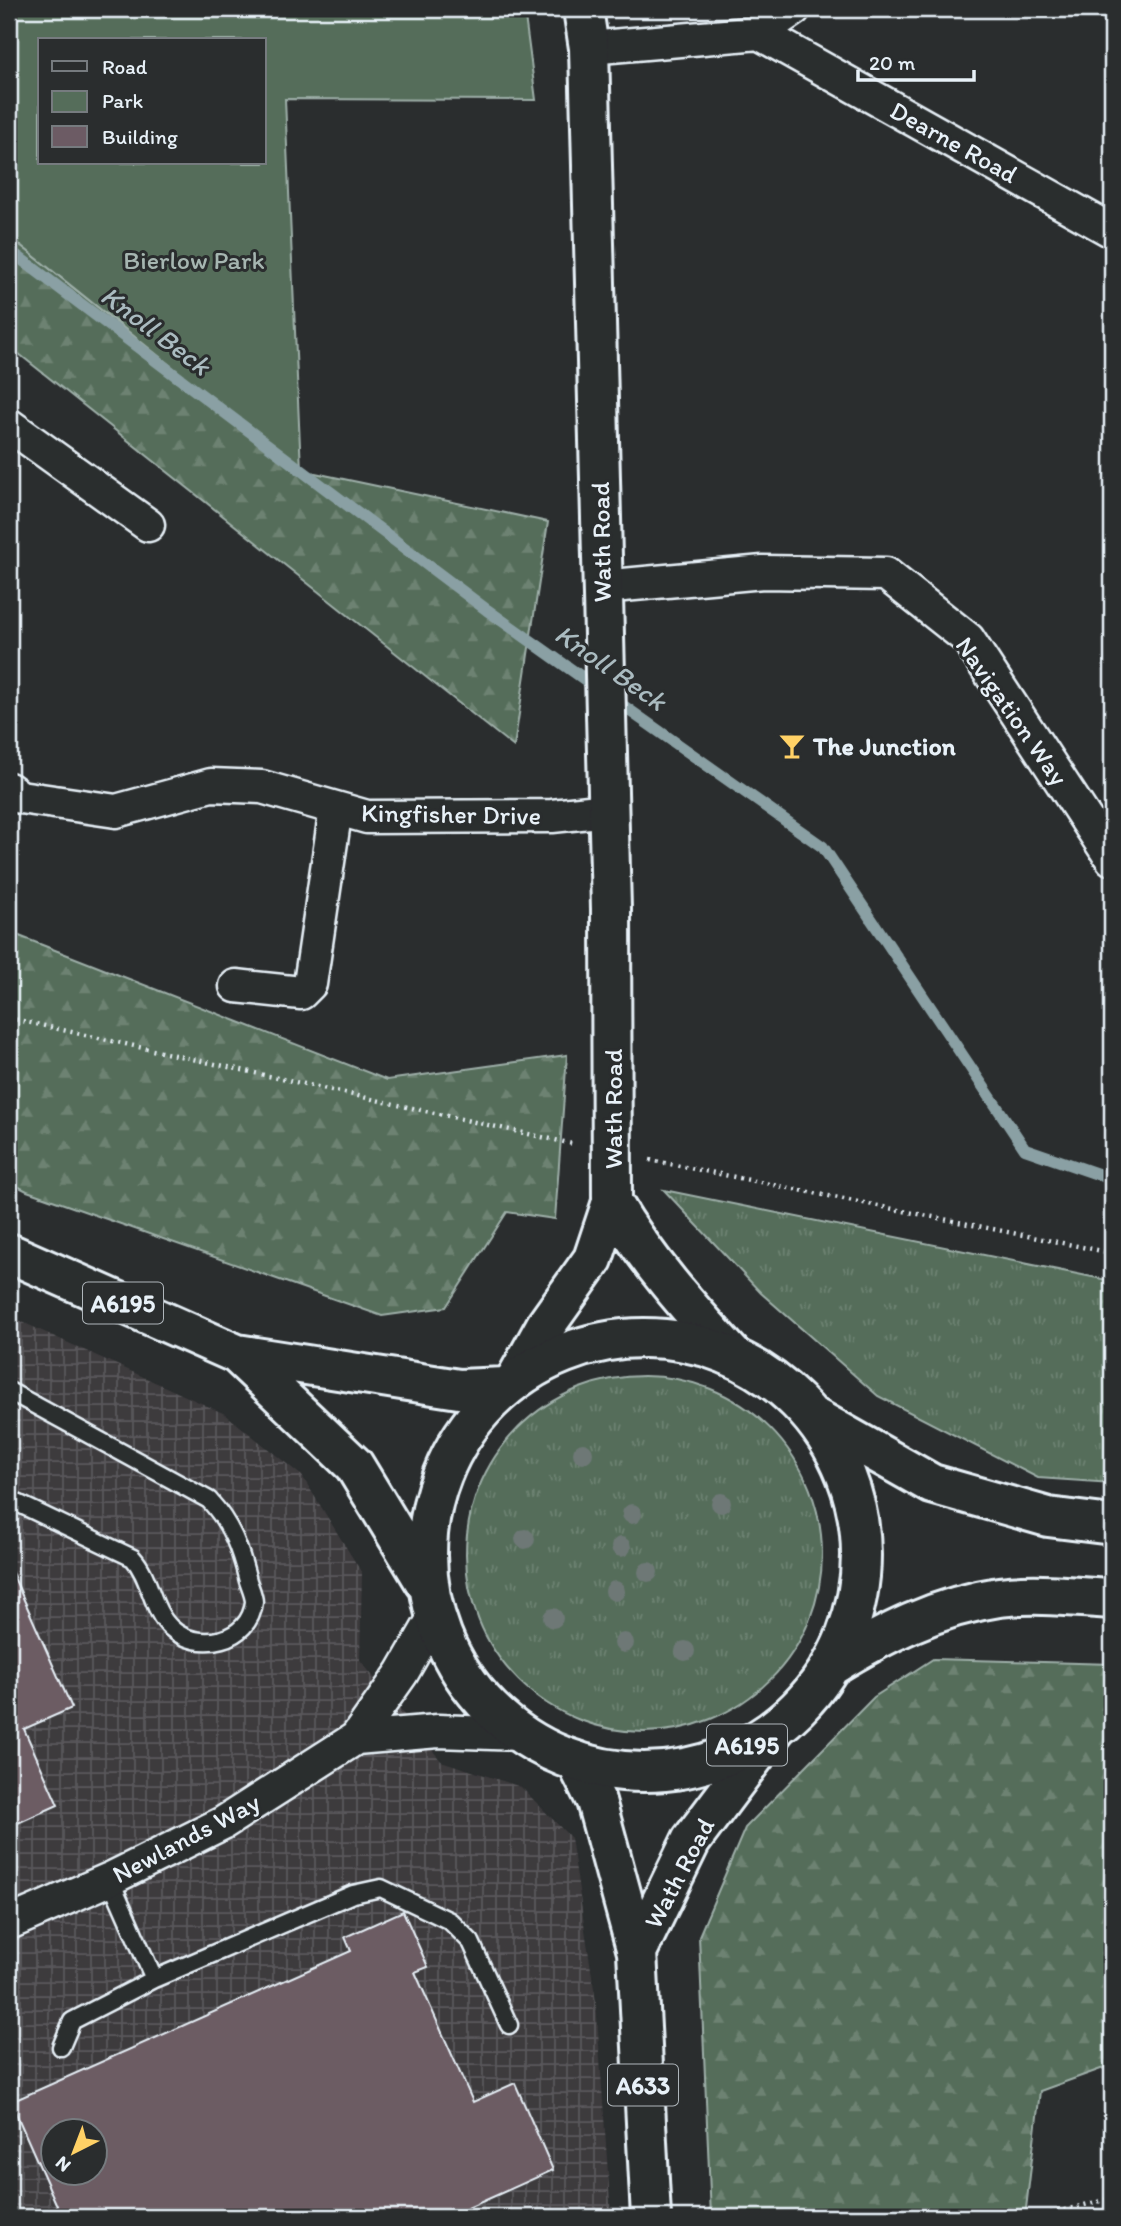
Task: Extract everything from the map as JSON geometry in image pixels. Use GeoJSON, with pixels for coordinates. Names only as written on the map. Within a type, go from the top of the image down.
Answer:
{"type":"FeatureCollection","features":[{"type":"Feature","properties":{"kind":"main road","name":"Wath Road"},"geometry":{"type":"LineString","coordinates":[[511,1383],[546,1325],[593,1259],[612,1202],[614,1153],[608,810],[589,48],[583,9]]}},
{"type":"Feature","properties":{"kind":"main road"},"geometry":{"type":"LineString","coordinates":[[612,1202],[633,1239],[661,1275],[734,1357]]}},
{"type":"Feature","properties":{"kind":"main road","name":"A6195"},"geometry":{"type":"LineString","coordinates":[[9,1253],[237,1354],[459,1389],[511,1383]]}},
{"type":"Feature","properties":{"kind":"main road","name":"A6195"},"geometry":{"type":"LineString","coordinates":[[432,1602],[426,1544],[433,1499],[445,1467],[474,1419],[511,1383],[566,1352],[621,1339],[679,1341],[734,1357],[774,1382],[809,1414],[932,1484],[1048,1517],[1112,1525]]}},
{"type":"Feature","properties":{"kind":"main road","name":"A6195"},"geometry":{"type":"LineString","coordinates":[[237,1354],[354,1465],[432,1602],[454,1661],[476,1691],[520,1734],[576,1761],[627,1772],[680,1770],[730,1755],[775,1729],[807,1700],[831,1666],[853,1617],[861,1563],[859,1537],[856,1510],[839,1459],[809,1414]]}},
{"type":"Feature","properties":{"kind":"main road","name":"A6195"},"geometry":{"type":"LineString","coordinates":[[831,1666],[871,1641],[932,1614],[999,1597],[1055,1595],[1112,1599]]}},
{"type":"Feature","properties":{"kind":"main road","name":"Wath Road"},"geometry":{"type":"LineString","coordinates":[[638,1952],[691,1841],[775,1729]]}},
{"type":"Feature","properties":{"kind":"main road","name":"Wath Road"},"geometry":{"type":"LineString","coordinates":[[576,1761],[596,1801],[638,1952],[651,2217]]}},
{"type":"Feature","properties":{"kind":"street"},"geometry":{"type":"LineString","coordinates":[[589,48],[759,33],[793,9]]}},
{"type":"Feature","properties":{"kind":"street","name":"Dearne Road"},"geometry":{"type":"LineString","coordinates":[[759,33],[1112,231]]}},
{"type":"Feature","properties":{"kind":"street"},"geometry":{"type":"LineString","coordinates":[[9,425],[148,525]]}},
{"type":"Feature","properties":{"kind":"street","name":"Navigation Way"},"geometry":{"type":"LineString","coordinates":[[601,587],[764,572],[886,574],[968,639],[1112,859]]}},
{"type":"Feature","properties":{"kind":"street","name":"Kingfisher Drive"},"geometry":{"type":"LineString","coordinates":[[9,789],[20,797],[116,811],[211,785],[262,788],[367,817],[552,816],[608,810]]}},
{"type":"Feature","properties":{"kind":"street"},"geometry":{"type":"LineString","coordinates":[[236,986],[301,993],[310,984],[336,808]]}},
{"type":"Feature","properties":{"kind":"street"},"geometry":{"type":"LineString","coordinates":[[356,1738],[402,1673],[432,1602]]}},
{"type":"Feature","properties":{"kind":"street"},"geometry":{"type":"LineString","coordinates":[[356,1738],[438,1731],[520,1734]]}},
{"type":"Feature","properties":{"kind":"street","name":"Newlands Way"},"geometry":{"type":"LineString","coordinates":[[9,1923],[110,1879],[223,1822],[356,1738]]}},
{"type":"Feature","properties":{"kind":"lane"},"geometry":{"type":"LineString","coordinates":[[9,1391],[209,1500],[225,1517],[237,1538],[254,1601],[243,1626],[224,1641],[196,1643],[171,1628],[157,1607],[144,1571],[133,1558],[9,1499]]}},
{"type":"Feature","properties":{"kind":"lane"},"geometry":{"type":"LineString","coordinates":[[110,1879],[154,1979]]}},
{"type":"Feature","properties":{"kind":"lane"},"geometry":{"type":"LineString","coordinates":[[61,2047],[72,2021],[154,1979],[354,1894],[381,1888],[450,1921],[471,1942],[509,2025]]}},
{"type":"Feature","properties":{"kind":"path"},"geometry":{"type":"LineString","coordinates":[[9,1018],[614,1153],[1112,1253]]}},
{"type":"Feature","properties":{"kind":"path"},"geometry":{"type":"LineString","coordinates":[[1037,2217],[1112,2198]]}},
{"type":"Feature","properties":{"kind":"shaded area"},"geometry":{"type":"Polygon","coordinates":[[[9,1316],[225,1414],[302,1476],[362,1573],[360,1660],[441,1761],[521,1787],[571,1838],[596,2002],[611,2217],[9,2217],[9,1316]]]}},
{"type":"Feature","properties":{"kind":"green space","name":"Bierlow Park"},"geometry":{"type":"Polygon","coordinates":[[[9,9],[524,9],[536,100],[285,99],[301,470],[9,236],[9,9]]]}},
{"type":"Feature","properties":{"kind":"green space"},"geometry":{"type":"Polygon","coordinates":[[[9,236],[301,470],[548,522],[514,747],[9,346],[9,236]]]}},
{"type":"Feature","properties":{"kind":"green space"},"geometry":{"type":"Polygon","coordinates":[[[9,932],[387,1080],[567,1055],[555,1219],[507,1212],[446,1307],[382,1316],[27,1191],[9,1182],[9,932]]]}},
{"type":"Feature","properties":{"kind":"green space"},"geometry":{"type":"Polygon","coordinates":[[[664,1190],[1112,1281],[1112,1483],[1038,1478],[878,1396],[761,1293],[664,1190]]]}},
{"type":"Feature","properties":{"kind":"green space"},"geometry":{"type":"Polygon","coordinates":[[[644,1376],[679,1379],[712,1389],[743,1406],[770,1428],[792,1455],[809,1486],[819,1519],[822,1554],[819,1589],[809,1622],[792,1653],[770,1680],[743,1702],[712,1719],[679,1729],[644,1732],[609,1729],[576,1719],[545,1702],[518,1680],[496,1653],[479,1622],[469,1589],[466,1554],[469,1519],[479,1486],[496,1455],[518,1428],[545,1406],[576,1389],[609,1379],[644,1376]]]}},
{"type":"Feature","properties":{"kind":"green space"},"geometry":{"type":"Polygon","coordinates":[[[933,1659],[1112,1664],[1112,2065],[1040,2091],[1025,2217],[711,2217],[699,1936],[745,1828],[874,1697],[933,1659]]]}},
{"type":"Feature","properties":{"kind":"building"},"geometry":{"type":"Polygon","coordinates":[[[9,1566],[72,1708],[24,1729],[58,1805],[9,1827],[9,1566]]]}},
{"type":"Feature","properties":{"kind":"building"},"geometry":{"type":"Polygon","coordinates":[[[403,1911],[428,1967],[415,1972],[473,2102],[515,2083],[553,2170],[448,2217],[62,2217],[49,2188],[108,2188],[108,2118],[38,2118],[38,2163],[11,2102],[351,1951],[345,1937],[403,1911]]]}},
{"type":"Feature","properties":{"kind":"waterway","name":"Knoll Beck"},"geometry":{"type":"LineString","coordinates":[[9,250],[487,610],[597,688]]}},
{"type":"Feature","properties":{"kind":"waterway","name":"Knoll Beck"},"geometry":{"type":"LineString","coordinates":[[612,698],[823,847],[1025,1149],[1112,1179]]}},
{"type":"Feature","properties":{"kind":"place","name":"The Junction"},"geometry":{"type":"Point","coordinates":[792,746]}}]}
